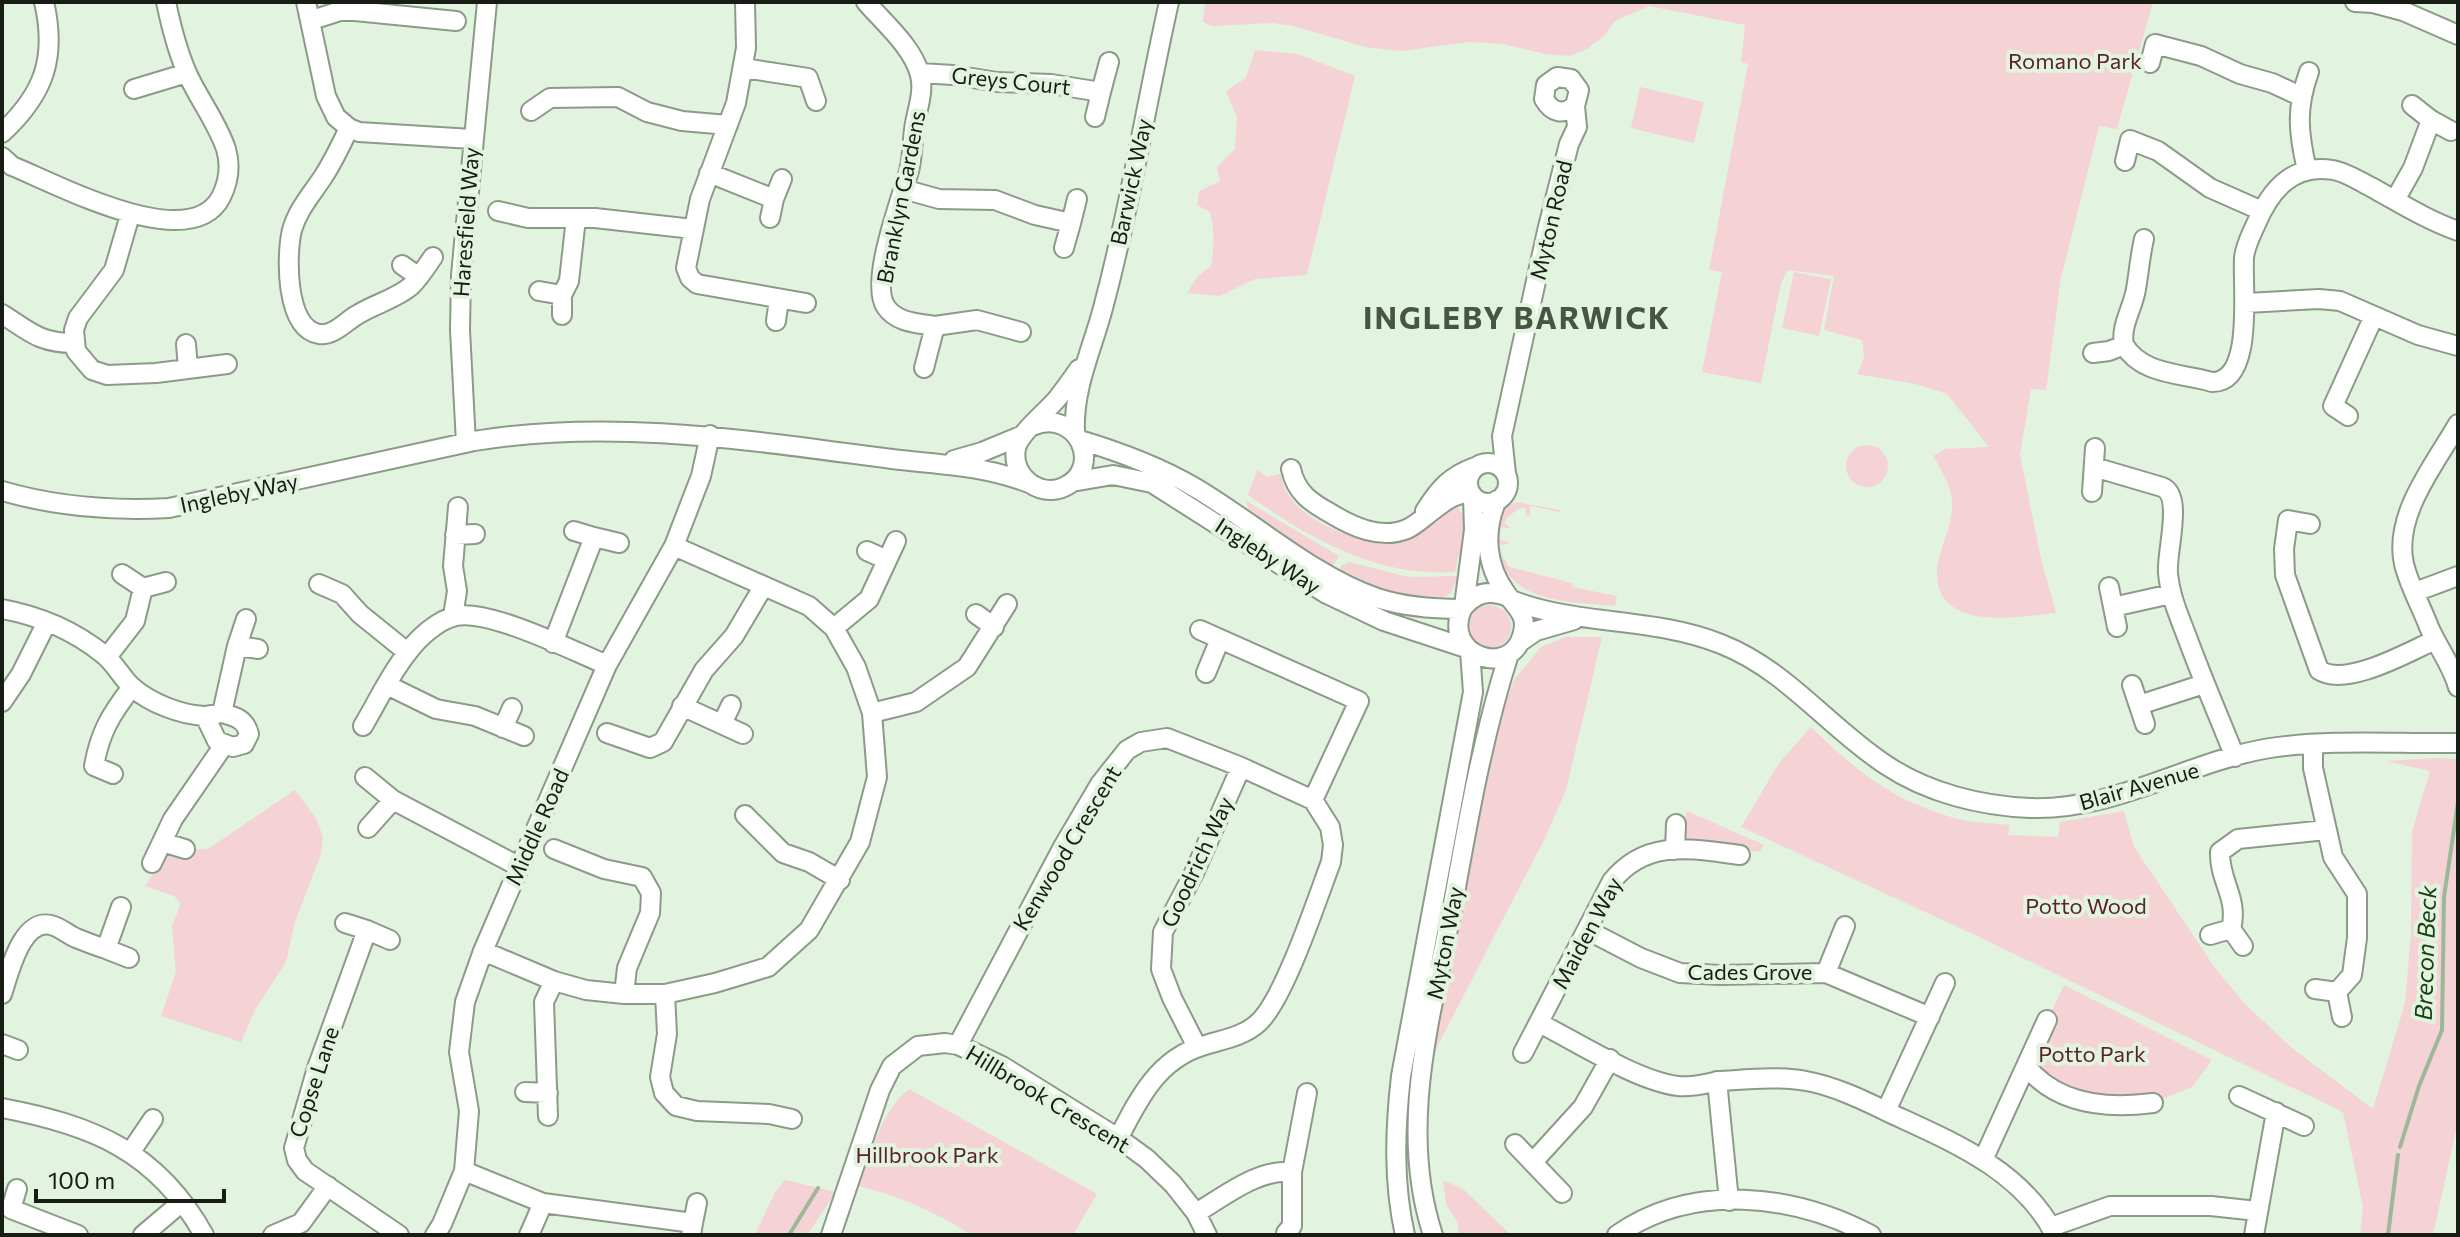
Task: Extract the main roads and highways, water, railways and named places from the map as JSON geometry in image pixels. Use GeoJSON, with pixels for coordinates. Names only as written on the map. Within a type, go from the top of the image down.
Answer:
{"type":"FeatureCollection","features":[{"type":"Feature","properties":{"kind":"waterway","name":"Brecon Beck"},"geometry":{"type":"LineString","coordinates":[[2400,1147],[2419,1086],[2442,1030],[2444,897],[2458,802]]}},
{"type":"Feature","properties":{"kind":"waterway","name":"Brecon Beck"},"geometry":{"type":"LineString","coordinates":[[2388,1235],[2398,1155]]}},
{"type":"Feature","properties":{"kind":"waterway"},"geometry":{"type":"LineString","coordinates":[[789,1235],[818,1188]]}},
{"type":"Feature","properties":{"kind":"district","name":"INGLEBY BARWICK"},"geometry":{"type":"Point","coordinates":[1517,319]}},
{"type":"Feature","properties":{"kind":"park label","name":"Romano Park"},"geometry":{"type":"Point","coordinates":[2075,61]}},
{"type":"Feature","properties":{"kind":"park label","name":"Potto Wood"},"geometry":{"type":"Point","coordinates":[2086,906]}},
{"type":"Feature","properties":{"kind":"park label","name":"Potto Park"},"geometry":{"type":"Point","coordinates":[2092,1054]}},
{"type":"Feature","properties":{"kind":"park label","name":"Hillbrook Park"},"geometry":{"type":"Point","coordinates":[927,1155]}}]}
